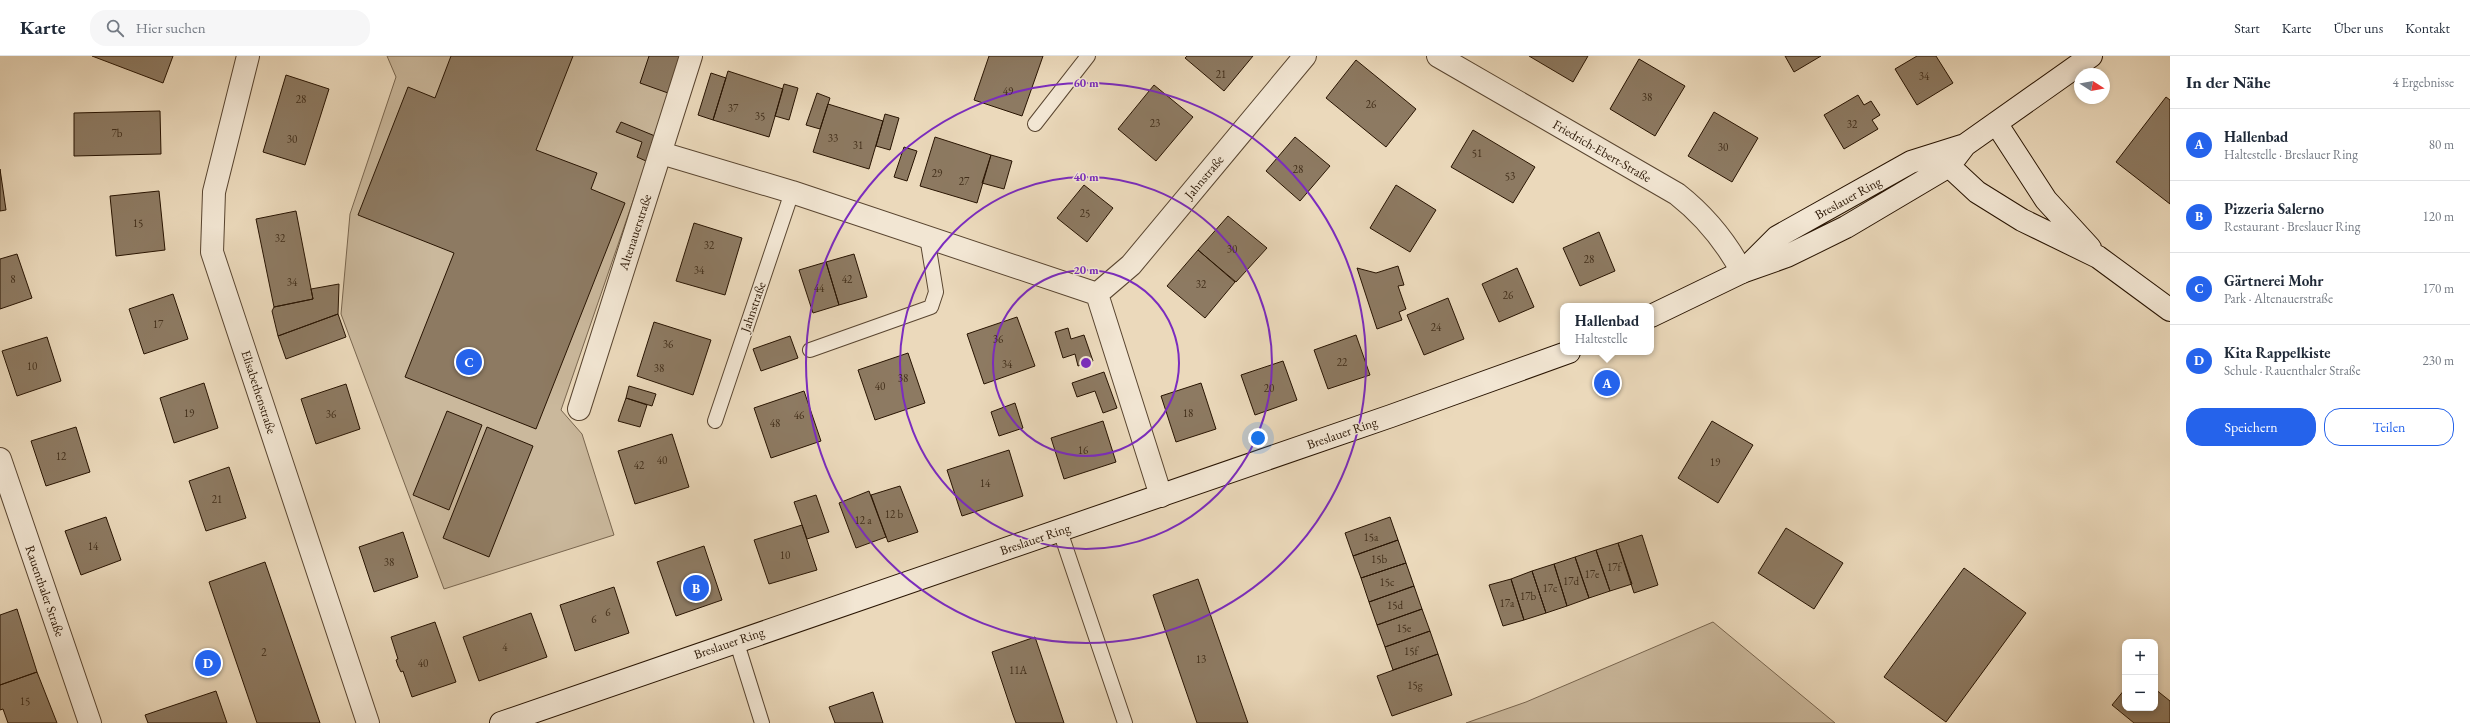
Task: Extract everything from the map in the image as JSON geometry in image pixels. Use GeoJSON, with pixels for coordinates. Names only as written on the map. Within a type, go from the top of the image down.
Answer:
{"type":"FeatureCollection","features":[{"type":"Feature","properties":{"kind":"street","name":"Elisabethenstraße"},"geometry":{"type":"LineString","coordinates":[[248,56],[214,192],[212,252],[368,723]]}},
{"type":"Feature","properties":{"kind":"street","name":"Altenauerstraße"},"geometry":{"type":"LineString","coordinates":[[579,409],[691,56]]}},
{"type":"Feature","properties":{"kind":"street","name":"Jahnstraße"},"geometry":{"type":"LineString","coordinates":[[1097,294],[1131,265],[1305,56]]}},
{"type":"Feature","properties":{"kind":"street","name":"Friedrich-Ebert-Straße"},"geometry":{"type":"LineString","coordinates":[[1438,56],[1677,194],[1701,213],[1721,236],[1742,272]]}},
{"type":"Feature","properties":{"kind":"street","name":"Breslauer Ring"},"geometry":{"type":"LineString","coordinates":[[1654,315],[1742,272],[1787,256],[1846,227],[1949,166],[1965,145],[2091,56]]}},
{"type":"Feature","properties":{"kind":"street"},"geometry":{"type":"LineString","coordinates":[[1996,123],[2046,200],[2098,257]]}},
{"type":"Feature","properties":{"kind":"street","name":"Breslauer Ring"},"geometry":{"type":"LineString","coordinates":[[1742,272],[1777,237],[1911,162],[1965,145]]}},
{"type":"Feature","properties":{"kind":"street"},"geometry":{"type":"LineString","coordinates":[[660,153],[792,192],[1097,294],[1161,496]]}},
{"type":"Feature","properties":{"kind":"street"},"geometry":{"type":"LineString","coordinates":[[1949,166],[1977,192],[2022,220],[2098,257],[2170,310]]}},
{"type":"Feature","properties":{"kind":"street","name":"Breslauer Ring"},"geometry":{"type":"LineString","coordinates":[[500,723],[736,640],[1161,496],[1560,355]]}},
{"type":"Feature","properties":{"kind":"street","name":"Rauenthaler Straße"},"geometry":{"type":"LineString","coordinates":[[0,460],[90,723]]}},
{"type":"Feature","properties":{"kind":"lane"},"geometry":{"type":"LineString","coordinates":[[1035,124],[1088,56]]}},
{"type":"Feature","properties":{"kind":"lane","name":"Jahnstraße"},"geometry":{"type":"LineString","coordinates":[[715,421],[792,192]]}},
{"type":"Feature","properties":{"kind":"lane"},"geometry":{"type":"LineString","coordinates":[[810,350],[931,307],[936,292],[926,238]]}},
{"type":"Feature","properties":{"kind":"lane"},"geometry":{"type":"LineString","coordinates":[[1060,531],[1125,723]]}},
{"type":"Feature","properties":{"kind":"lane"},"geometry":{"type":"LineString","coordinates":[[736,640],[762,723]]}},
{"type":"Feature","properties":{"kind":"shaded area"},"geometry":{"type":"Polygon","coordinates":[[[387,56],[683,56],[561,410],[582,434],[614,535],[444,589],[341,314],[350,214],[396,77],[387,56]]]}},
{"type":"Feature","properties":{"kind":"shaded area"},"geometry":{"type":"Polygon","coordinates":[[[1713,622],[1835,723],[1466,723],[1526,702],[1713,622]]]}},
{"type":"Feature","properties":{"kind":"building"},"geometry":{"type":"Polygon","coordinates":[[[92,56],[173,56],[163,83],[92,56]]]}},
{"type":"Feature","properties":{"kind":"building"},"geometry":{"type":"Polygon","coordinates":[[[451,56],[573,56],[536,150],[597,173],[591,189],[625,203],[536,429],[405,377],[454,253],[358,215],[408,87],[435,98],[451,56]]]}},
{"type":"Feature","properties":{"kind":"building"},"geometry":{"type":"Polygon","coordinates":[[[649,56],[681,56],[668,93],[640,83],[649,56]]]}},
{"type":"Feature","properties":{"kind":"building"},"geometry":{"type":"Polygon","coordinates":[[[989,56],[1043,56],[1022,116],[974,100],[989,56]]]}},
{"type":"Feature","properties":{"kind":"building"},"geometry":{"type":"Polygon","coordinates":[[[1187,56],[1253,56],[1224,91],[1185,58],[1187,56]]]}},
{"type":"Feature","properties":{"kind":"building"},"geometry":{"type":"Polygon","coordinates":[[[1529,56],[1588,56],[1573,82],[1529,56]]]}},
{"type":"Feature","properties":{"kind":"building"},"geometry":{"type":"Polygon","coordinates":[[[1785,56],[1821,56],[1794,72],[1785,56]]]}},
{"type":"Feature","properties":{"kind":"building"},"geometry":{"type":"Polygon","coordinates":[[[1917,56],[1936,56],[1953,83],[1917,105],[1895,69],[1917,56]]]}},
{"type":"Feature","properties":{"kind":"building"},"geometry":{"type":"Polygon","coordinates":[[[1639,59],[1685,86],[1655,136],[1610,109],[1639,59]]]}},
{"type":"Feature","properties":{"kind":"building"},"geometry":{"type":"Polygon","coordinates":[[[1356,60],[1416,109],[1386,147],[1326,98],[1356,60]]]}},
{"type":"Feature","properties":{"kind":"building"},"geometry":{"type":"Polygon","coordinates":[[[728,71],[783,89],[769,137],[713,120],[728,71]]]}},
{"type":"Feature","properties":{"kind":"building"},"geometry":{"type":"Polygon","coordinates":[[[711,73],[726,78],[713,120],[698,115],[711,73]]]}},
{"type":"Feature","properties":{"kind":"building"},"geometry":{"type":"Polygon","coordinates":[[[286,75],[329,89],[305,165],[263,152],[286,75]]]}},
{"type":"Feature","properties":{"kind":"building"},"geometry":{"type":"Polygon","coordinates":[[[784,84],[798,88],[789,120],[775,116],[784,84]]]}},
{"type":"Feature","properties":{"kind":"building"},"geometry":{"type":"Polygon","coordinates":[[[1154,85],[1193,117],[1156,161],[1118,129],[1154,85]]]}},
{"type":"Feature","properties":{"kind":"building"},"geometry":{"type":"Polygon","coordinates":[[[817,93],[830,98],[820,129],[806,125],[817,93]]]}},
{"type":"Feature","properties":{"kind":"building"},"geometry":{"type":"Polygon","coordinates":[[[1858,95],[1864,105],[1871,101],[1880,115],[1872,120],[1878,129],[1844,149],[1824,115],[1858,95]]]}},
{"type":"Feature","properties":{"kind":"building"},"geometry":{"type":"Polygon","coordinates":[[[2166,97],[2170,100],[2170,204],[2116,162],[2166,97]]]}},
{"type":"Feature","properties":{"kind":"building"},"geometry":{"type":"Polygon","coordinates":[[[828,104],[883,121],[869,169],[813,152],[828,104]]]}},
{"type":"Feature","properties":{"kind":"building"},"geometry":{"type":"Polygon","coordinates":[[[160,111],[161,154],[74,156],[74,113],[160,111]]]}},
{"type":"Feature","properties":{"kind":"building"},"geometry":{"type":"Polygon","coordinates":[[[1714,112],[1758,138],[1732,182],[1688,156],[1714,112]]]}},
{"type":"Feature","properties":{"kind":"building"},"geometry":{"type":"Polygon","coordinates":[[[885,114],[899,118],[890,150],[876,146],[885,114]]]}},
{"type":"Feature","properties":{"kind":"building"},"geometry":{"type":"Polygon","coordinates":[[[621,122],[655,136],[646,161],[637,157],[642,142],[616,132],[621,122]]]}},
{"type":"Feature","properties":{"kind":"building"},"geometry":{"type":"Polygon","coordinates":[[[1473,130],[1535,167],[1513,203],[1451,167],[1473,130]]]}},
{"type":"Feature","properties":{"kind":"building"},"geometry":{"type":"Polygon","coordinates":[[[935,137],[991,155],[977,203],[920,186],[935,137]]]}},
{"type":"Feature","properties":{"kind":"building"},"geometry":{"type":"Polygon","coordinates":[[[1295,137],[1330,166],[1300,201],[1266,171],[1295,137]]]}},
{"type":"Feature","properties":{"kind":"building"},"geometry":{"type":"Polygon","coordinates":[[[904,147],[917,151],[907,181],[894,177],[904,147]]]}},
{"type":"Feature","properties":{"kind":"building"},"geometry":{"type":"Polygon","coordinates":[[[991,155],[1012,161],[1004,189],[982,183],[991,155]]]}},
{"type":"Feature","properties":{"kind":"building"},"geometry":{"type":"Polygon","coordinates":[[[0,169],[6,210],[0,211],[0,169]]]}},
{"type":"Feature","properties":{"kind":"building"},"geometry":{"type":"Polygon","coordinates":[[[1084,185],[1113,208],[1087,242],[1057,218],[1084,185]]]}},
{"type":"Feature","properties":{"kind":"building"},"geometry":{"type":"Polygon","coordinates":[[[1396,185],[1436,210],[1410,252],[1370,228],[1396,185]]]}},
{"type":"Feature","properties":{"kind":"building"},"geometry":{"type":"Polygon","coordinates":[[[159,191],[165,250],[116,256],[110,196],[159,191]]]}},
{"type":"Feature","properties":{"kind":"building"},"geometry":{"type":"Polygon","coordinates":[[[296,211],[313,299],[274,307],[256,219],[296,211]]]}},
{"type":"Feature","properties":{"kind":"building"},"geometry":{"type":"Polygon","coordinates":[[[1228,216],[1267,248],[1236,282],[1198,250],[1228,216]]]}},
{"type":"Feature","properties":{"kind":"building"},"geometry":{"type":"Polygon","coordinates":[[[694,223],[742,238],[725,295],[676,281],[694,223]]]}},
{"type":"Feature","properties":{"kind":"building"},"geometry":{"type":"Polygon","coordinates":[[[1599,232],[1615,271],[1580,286],[1563,248],[1599,232]]]}},
{"type":"Feature","properties":{"kind":"building"},"geometry":{"type":"Polygon","coordinates":[[[1198,250],[1235,282],[1205,318],[1167,286],[1198,250]]]}},
{"type":"Feature","properties":{"kind":"building"},"geometry":{"type":"Polygon","coordinates":[[[17,254],[32,298],[0,309],[0,259],[17,254]]]}},
{"type":"Feature","properties":{"kind":"building"},"geometry":{"type":"Polygon","coordinates":[[[854,254],[867,297],[839,305],[826,262],[854,254]]]}},
{"type":"Feature","properties":{"kind":"building"},"geometry":{"type":"Polygon","coordinates":[[[826,262],[839,305],[813,313],[799,270],[826,262]]]}},
{"type":"Feature","properties":{"kind":"building"},"geometry":{"type":"Polygon","coordinates":[[[1398,266],[1404,285],[1398,286],[1406,309],[1399,312],[1402,320],[1377,329],[1357,268],[1376,273],[1398,266]]]}},
{"type":"Feature","properties":{"kind":"building"},"geometry":{"type":"Polygon","coordinates":[[[1517,268],[1534,307],[1499,322],[1482,284],[1517,268]]]}},
{"type":"Feature","properties":{"kind":"building"},"geometry":{"type":"Polygon","coordinates":[[[339,284],[338,314],[278,336],[272,311],[274,307],[313,299],[311,289],[339,284]]]}},
{"type":"Feature","properties":{"kind":"building"},"geometry":{"type":"Polygon","coordinates":[[[173,294],[188,339],[144,354],[129,309],[173,294]]]}},
{"type":"Feature","properties":{"kind":"building"},"geometry":{"type":"Polygon","coordinates":[[[1448,298],[1464,339],[1424,355],[1407,315],[1448,298]]]}},
{"type":"Feature","properties":{"kind":"building"},"geometry":{"type":"Polygon","coordinates":[[[338,314],[346,337],[286,359],[278,336],[338,314]]]}},
{"type":"Feature","properties":{"kind":"building"},"geometry":{"type":"Polygon","coordinates":[[[1017,317],[1035,366],[984,384],[967,334],[1017,317]]]}},
{"type":"Feature","properties":{"kind":"building"},"geometry":{"type":"Polygon","coordinates":[[[654,322],[711,340],[693,395],[637,376],[654,322]]]}},
{"type":"Feature","properties":{"kind":"building"},"geometry":{"type":"Polygon","coordinates":[[[1068,328],[1071,339],[1084,335],[1093,361],[1078,366],[1075,354],[1063,358],[1055,332],[1068,328]]]}},
{"type":"Feature","properties":{"kind":"building"},"geometry":{"type":"Polygon","coordinates":[[[1356,335],[1370,375],[1328,389],[1314,350],[1356,335]]]}},
{"type":"Feature","properties":{"kind":"building"},"geometry":{"type":"Polygon","coordinates":[[[790,336],[798,358],[761,371],[753,349],[790,336]]]}},
{"type":"Feature","properties":{"kind":"building"},"geometry":{"type":"Polygon","coordinates":[[[47,337],[61,381],[17,396],[2,351],[47,337]]]}},
{"type":"Feature","properties":{"kind":"building"},"geometry":{"type":"Polygon","coordinates":[[[908,353],[925,403],[875,420],[858,370],[908,353]]]}},
{"type":"Feature","properties":{"kind":"building"},"geometry":{"type":"Polygon","coordinates":[[[1283,361],[1297,400],[1255,415],[1241,375],[1283,361]]]}},
{"type":"Feature","properties":{"kind":"building"},"geometry":{"type":"Polygon","coordinates":[[[1104,372],[1117,408],[1103,413],[1095,391],[1077,397],[1072,383],[1104,372]]]}},
{"type":"Feature","properties":{"kind":"building"},"geometry":{"type":"Polygon","coordinates":[[[204,383],[218,428],[174,443],[160,398],[204,383]]]}},
{"type":"Feature","properties":{"kind":"building"},"geometry":{"type":"Polygon","coordinates":[[[1201,383],[1216,429],[1176,442],[1161,396],[1201,383]]]}},
{"type":"Feature","properties":{"kind":"building"},"geometry":{"type":"Polygon","coordinates":[[[346,384],[360,429],[316,444],[301,399],[346,384]]]}},
{"type":"Feature","properties":{"kind":"building"},"geometry":{"type":"Polygon","coordinates":[[[629,386],[656,394],[652,406],[626,398],[629,386]]]}},
{"type":"Feature","properties":{"kind":"building"},"geometry":{"type":"Polygon","coordinates":[[[804,391],[821,441],[771,458],[754,408],[804,391]]]}},
{"type":"Feature","properties":{"kind":"building"},"geometry":{"type":"Polygon","coordinates":[[[626,398],[647,405],[640,427],[618,421],[626,398]]]}},
{"type":"Feature","properties":{"kind":"building"},"geometry":{"type":"Polygon","coordinates":[[[1015,403],[1023,428],[999,436],[991,412],[1015,403]]]}},
{"type":"Feature","properties":{"kind":"building"},"geometry":{"type":"Polygon","coordinates":[[[447,411],[482,425],[449,510],[413,495],[447,411]]]}},
{"type":"Feature","properties":{"kind":"building"},"geometry":{"type":"Polygon","coordinates":[[[1103,421],[1116,462],[1064,479],[1051,438],[1103,421]]]}},
{"type":"Feature","properties":{"kind":"building"},"geometry":{"type":"Polygon","coordinates":[[[1712,421],[1753,445],[1718,503],[1678,478],[1712,421]]]}},
{"type":"Feature","properties":{"kind":"building"},"geometry":{"type":"Polygon","coordinates":[[[76,427],[90,472],[46,486],[31,441],[76,427]]]}},
{"type":"Feature","properties":{"kind":"building"},"geometry":{"type":"Polygon","coordinates":[[[487,427],[533,446],[489,557],[443,538],[487,427]]]}},
{"type":"Feature","properties":{"kind":"building"},"geometry":{"type":"Polygon","coordinates":[[[672,434],[689,487],[635,504],[618,451],[672,434]]]}},
{"type":"Feature","properties":{"kind":"building"},"geometry":{"type":"Polygon","coordinates":[[[1009,450],[1023,496],[962,516],[947,470],[1009,450]]]}},
{"type":"Feature","properties":{"kind":"building"},"geometry":{"type":"Polygon","coordinates":[[[229,467],[246,518],[206,531],[189,481],[229,467]]]}},
{"type":"Feature","properties":{"kind":"building"},"geometry":{"type":"Polygon","coordinates":[[[900,486],[918,532],[888,542],[871,495],[900,486]]]}},
{"type":"Feature","properties":{"kind":"building"},"geometry":{"type":"Polygon","coordinates":[[[869,491],[886,537],[856,548],[839,503],[869,491]]]}},
{"type":"Feature","properties":{"kind":"building"},"geometry":{"type":"Polygon","coordinates":[[[816,495],[829,532],[807,539],[794,502],[816,495]]]}},
{"type":"Feature","properties":{"kind":"building"},"geometry":{"type":"Polygon","coordinates":[[[106,517],[121,560],[81,575],[65,531],[106,517]]]}},
{"type":"Feature","properties":{"kind":"building"},"geometry":{"type":"Polygon","coordinates":[[[1390,517],[1398,540],[1353,556],[1345,533],[1390,517]]]}},
{"type":"Feature","properties":{"kind":"building"},"geometry":{"type":"Polygon","coordinates":[[[802,525],[817,570],[769,584],[754,540],[802,525]]]}},
{"type":"Feature","properties":{"kind":"building"},"geometry":{"type":"Polygon","coordinates":[[[1786,528],[1843,563],[1814,609],[1758,573],[1786,528]]]}},
{"type":"Feature","properties":{"kind":"building"},"geometry":{"type":"Polygon","coordinates":[[[403,532],[418,577],[374,592],[359,547],[403,532]]]}},
{"type":"Feature","properties":{"kind":"building"},"geometry":{"type":"Polygon","coordinates":[[[1642,535],[1658,585],[1634,593],[1618,543],[1642,535]]]}},
{"type":"Feature","properties":{"kind":"building"},"geometry":{"type":"Polygon","coordinates":[[[1398,540],[1406,563],[1361,578],[1353,556],[1398,540]]]}},
{"type":"Feature","properties":{"kind":"building"},"geometry":{"type":"Polygon","coordinates":[[[1618,543],[1632,584],[1610,591],[1596,550],[1618,543]]]}},
{"type":"Feature","properties":{"kind":"building"},"geometry":{"type":"Polygon","coordinates":[[[704,546],[722,600],[676,616],[657,562],[704,546]]]}},
{"type":"Feature","properties":{"kind":"building"},"geometry":{"type":"Polygon","coordinates":[[[1596,550],[1610,591],[1589,598],[1575,557],[1596,550]]]}},
{"type":"Feature","properties":{"kind":"building"},"geometry":{"type":"Polygon","coordinates":[[[1575,557],[1589,598],[1567,606],[1554,564],[1575,557]]]}},
{"type":"Feature","properties":{"kind":"building"},"geometry":{"type":"Polygon","coordinates":[[[265,562],[320,723],[257,723],[209,582],[265,562]]]}},
{"type":"Feature","properties":{"kind":"building"},"geometry":{"type":"Polygon","coordinates":[[[1406,563],[1414,586],[1369,602],[1361,578],[1406,563]]]}},
{"type":"Feature","properties":{"kind":"building"},"geometry":{"type":"Polygon","coordinates":[[[1554,564],[1567,606],[1546,613],[1532,571],[1554,564]]]}},
{"type":"Feature","properties":{"kind":"building"},"geometry":{"type":"Polygon","coordinates":[[[1964,568],[2026,613],[1946,722],[1884,677],[1964,568]]]}},
{"type":"Feature","properties":{"kind":"building"},"geometry":{"type":"Polygon","coordinates":[[[1532,571],[1546,613],[1524,620],[1511,579],[1532,571]]]}},
{"type":"Feature","properties":{"kind":"building"},"geometry":{"type":"Polygon","coordinates":[[[1198,579],[1248,723],[1197,723],[1153,595],[1198,579]]]}},
{"type":"Feature","properties":{"kind":"building"},"geometry":{"type":"Polygon","coordinates":[[[1511,579],[1524,620],[1503,626],[1489,585],[1511,579]]]}},
{"type":"Feature","properties":{"kind":"building"},"geometry":{"type":"Polygon","coordinates":[[[1414,586],[1422,609],[1377,625],[1369,602],[1414,586]]]}},
{"type":"Feature","properties":{"kind":"building"},"geometry":{"type":"Polygon","coordinates":[[[614,587],[629,633],[575,651],[560,605],[614,587]]]}},
{"type":"Feature","properties":{"kind":"building"},"geometry":{"type":"Polygon","coordinates":[[[17,609],[37,672],[0,685],[0,615],[17,609]]]}},
{"type":"Feature","properties":{"kind":"building"},"geometry":{"type":"Polygon","coordinates":[[[1422,609],[1430,631],[1385,647],[1377,625],[1422,609]]]}},
{"type":"Feature","properties":{"kind":"building"},"geometry":{"type":"Polygon","coordinates":[[[531,613],[547,657],[479,681],[463,637],[531,613]]]}},
{"type":"Feature","properties":{"kind":"building"},"geometry":{"type":"Polygon","coordinates":[[[435,622],[456,682],[412,697],[403,671],[401,672],[398,666],[396,660],[398,659],[391,637],[435,622]]]}},
{"type":"Feature","properties":{"kind":"building"},"geometry":{"type":"Polygon","coordinates":[[[1430,631],[1438,654],[1393,670],[1385,647],[1430,631]]]}},
{"type":"Feature","properties":{"kind":"building"},"geometry":{"type":"Polygon","coordinates":[[[1035,637],[1064,723],[1016,723],[1013,715],[992,652],[1035,637]]]}},
{"type":"Feature","properties":{"kind":"building"},"geometry":{"type":"Polygon","coordinates":[[[1438,654],[1452,695],[1392,716],[1377,676],[1438,654]]]}},
{"type":"Feature","properties":{"kind":"building"},"geometry":{"type":"Polygon","coordinates":[[[37,672],[57,723],[8,723],[3,709],[0,710],[0,685],[37,672]]]}},
{"type":"Feature","properties":{"kind":"building"},"geometry":{"type":"Polygon","coordinates":[[[216,691],[227,723],[148,723],[145,715],[216,691]]]}},
{"type":"Feature","properties":{"kind":"building"},"geometry":{"type":"Polygon","coordinates":[[[2158,691],[2170,701],[2170,723],[2134,723],[2112,705],[2122,693],[2122,711],[2158,711],[2158,691]]]}},
{"type":"Feature","properties":{"kind":"building"},"geometry":{"type":"Polygon","coordinates":[[[873,692],[883,723],[835,723],[829,707],[873,692]]]}},
{"type":"Feature","properties":{"kind":"place","name":"Gärtnerei Mohr"},"geometry":{"type":"Point","coordinates":[469,362]}},
{"type":"Feature","properties":{"kind":"place","name":"Hallenbad"},"geometry":{"type":"Point","coordinates":[1607,383]}},
{"type":"Feature","properties":{"kind":"place","name":"Pizzeria Salerno"},"geometry":{"type":"Point","coordinates":[696,588]}},
{"type":"Feature","properties":{"kind":"place","name":"Kita Rappelkiste"},"geometry":{"type":"Point","coordinates":[208,663]}}]}
